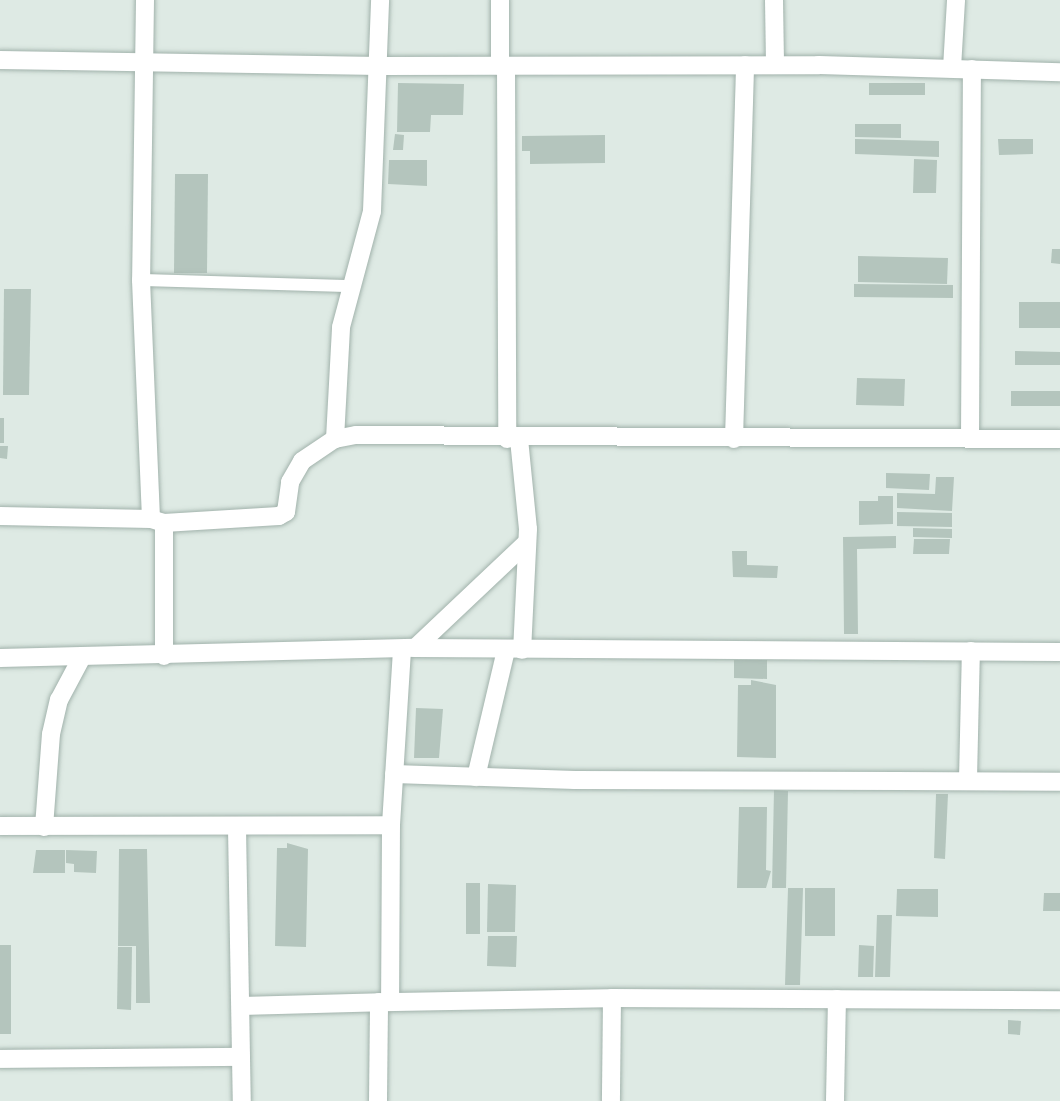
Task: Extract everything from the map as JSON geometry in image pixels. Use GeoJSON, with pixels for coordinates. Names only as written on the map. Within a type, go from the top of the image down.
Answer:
{"type":"FeatureCollection","features":[{"type":"Feature","properties":{"kind":"street"},"geometry":{"type":"LineString","coordinates":[[145,0],[141,280],[158,521],[164,656]]}},
{"type":"Feature","properties":{"kind":"street"},"geometry":{"type":"LineString","coordinates":[[335,440],[348,286],[372,211],[380,66],[380,0]]}},
{"type":"Feature","properties":{"kind":"street"},"geometry":{"type":"LineString","coordinates":[[476,777],[514,650],[527,542],[513,439],[500,0]]}},
{"type":"Feature","properties":{"kind":"street"},"geometry":{"type":"LineString","coordinates":[[774,0],[776,65]]}},
{"type":"Feature","properties":{"kind":"street"},"geometry":{"type":"LineString","coordinates":[[952,68],[956,0]]}},
{"type":"Feature","properties":{"kind":"street"},"geometry":{"type":"LineString","coordinates":[[0,60],[380,66],[776,65],[1060,72]]}},
{"type":"Feature","properties":{"kind":"street"},"geometry":{"type":"LineString","coordinates":[[734,439],[745,65]]}},
{"type":"Feature","properties":{"kind":"street"},"geometry":{"type":"LineString","coordinates":[[970,439],[972,69]]}},
{"type":"Feature","properties":{"kind":"street"},"geometry":{"type":"LineString","coordinates":[[0,516],[158,521],[279,516],[286,512],[294,470],[335,440],[375,434],[513,439],[1060,439]]}},
{"type":"Feature","properties":{"kind":"street"},"geometry":{"type":"LineString","coordinates":[[378,1101],[394,774],[408,649],[527,542]]}},
{"type":"Feature","properties":{"kind":"street"},"geometry":{"type":"LineString","coordinates":[[0,658],[408,649],[1060,651]]}},
{"type":"Feature","properties":{"kind":"street"},"geometry":{"type":"LineString","coordinates":[[968,779],[970,651]]}},
{"type":"Feature","properties":{"kind":"street"},"geometry":{"type":"LineString","coordinates":[[44,827],[51,734],[59,700],[82,657]]}},
{"type":"Feature","properties":{"kind":"street"},"geometry":{"type":"LineString","coordinates":[[394,774],[476,777],[968,779],[1060,782]]}},
{"type":"Feature","properties":{"kind":"street"},"geometry":{"type":"LineString","coordinates":[[0,826],[237,828],[391,825]]}},
{"type":"Feature","properties":{"kind":"street"},"geometry":{"type":"LineString","coordinates":[[237,828],[242,1101]]}},
{"type":"Feature","properties":{"kind":"street"},"geometry":{"type":"LineString","coordinates":[[241,1006],[612,998],[1060,1000]]}},
{"type":"Feature","properties":{"kind":"street"},"geometry":{"type":"LineString","coordinates":[[611,1101],[612,998]]}},
{"type":"Feature","properties":{"kind":"street"},"geometry":{"type":"LineString","coordinates":[[835,1101],[837,999]]}},
{"type":"Feature","properties":{"kind":"street"},"geometry":{"type":"LineString","coordinates":[[0,1059],[241,1057]]}},
{"type":"Feature","properties":{"kind":"lane"},"geometry":{"type":"LineString","coordinates":[[141,280],[348,286]]}},
{"type":"Feature","properties":{"kind":"building"},"geometry":{"type":"Polygon","coordinates":[[[398,83],[464,84],[463,115],[431,115],[430,132],[397,132],[398,83]]]}},
{"type":"Feature","properties":{"kind":"building"},"geometry":{"type":"Polygon","coordinates":[[[869,83],[925,83],[925,95],[869,95],[869,83]]]}},
{"type":"Feature","properties":{"kind":"building"},"geometry":{"type":"Polygon","coordinates":[[[855,124],[901,124],[901,138],[855,137],[855,124]]]}},
{"type":"Feature","properties":{"kind":"building"},"geometry":{"type":"Polygon","coordinates":[[[395,134],[404,135],[403,150],[393,150],[395,134]]]}},
{"type":"Feature","properties":{"kind":"building"},"geometry":{"type":"Polygon","coordinates":[[[605,135],[605,163],[530,164],[530,151],[522,151],[522,136],[605,135]]]}},
{"type":"Feature","properties":{"kind":"building"},"geometry":{"type":"Polygon","coordinates":[[[855,139],[939,141],[939,157],[855,154],[855,139]]]}},
{"type":"Feature","properties":{"kind":"building"},"geometry":{"type":"Polygon","coordinates":[[[998,139],[1033,139],[1033,154],[999,155],[998,139]]]}},
{"type":"Feature","properties":{"kind":"building"},"geometry":{"type":"Polygon","coordinates":[[[914,159],[937,160],[936,193],[913,193],[914,159]]]}},
{"type":"Feature","properties":{"kind":"building"},"geometry":{"type":"Polygon","coordinates":[[[389,160],[427,160],[427,186],[388,184],[389,160]]]}},
{"type":"Feature","properties":{"kind":"building"},"geometry":{"type":"Polygon","coordinates":[[[175,174],[208,174],[207,273],[174,273],[175,174]]]}},
{"type":"Feature","properties":{"kind":"building"},"geometry":{"type":"Polygon","coordinates":[[[1052,249],[1060,249],[1060,264],[1051,263],[1052,249]]]}},
{"type":"Feature","properties":{"kind":"building"},"geometry":{"type":"Polygon","coordinates":[[[858,256],[948,258],[947,284],[858,282],[858,256]]]}},
{"type":"Feature","properties":{"kind":"building"},"geometry":{"type":"Polygon","coordinates":[[[854,284],[953,285],[953,298],[854,297],[854,284]]]}},
{"type":"Feature","properties":{"kind":"building"},"geometry":{"type":"Polygon","coordinates":[[[4,289],[31,289],[29,395],[3,395],[4,289]]]}},
{"type":"Feature","properties":{"kind":"building"},"geometry":{"type":"Polygon","coordinates":[[[1019,302],[1060,302],[1060,328],[1019,328],[1019,302]]]}},
{"type":"Feature","properties":{"kind":"building"},"geometry":{"type":"Polygon","coordinates":[[[1015,351],[1060,352],[1060,365],[1015,365],[1015,351]]]}},
{"type":"Feature","properties":{"kind":"building"},"geometry":{"type":"Polygon","coordinates":[[[857,378],[905,379],[904,406],[856,405],[857,378]]]}},
{"type":"Feature","properties":{"kind":"building"},"geometry":{"type":"Polygon","coordinates":[[[1011,391],[1060,391],[1060,406],[1011,406],[1011,391]]]}},
{"type":"Feature","properties":{"kind":"building"},"geometry":{"type":"Polygon","coordinates":[[[0,418],[4,418],[4,443],[0,443],[0,418]]]}},
{"type":"Feature","properties":{"kind":"building"},"geometry":{"type":"Polygon","coordinates":[[[0,446],[8,446],[7,459],[0,458],[0,446]]]}},
{"type":"Feature","properties":{"kind":"building"},"geometry":{"type":"Polygon","coordinates":[[[886,473],[930,474],[929,490],[886,488],[886,473]]]}},
{"type":"Feature","properties":{"kind":"building"},"geometry":{"type":"Polygon","coordinates":[[[936,477],[954,477],[952,511],[897,508],[897,493],[935,494],[936,477]]]}},
{"type":"Feature","properties":{"kind":"building"},"geometry":{"type":"Polygon","coordinates":[[[878,496],[893,496],[893,524],[859,525],[859,501],[878,501],[878,496]]]}},
{"type":"Feature","properties":{"kind":"building"},"geometry":{"type":"Polygon","coordinates":[[[897,512],[952,513],[952,527],[897,526],[897,512]]]}},
{"type":"Feature","properties":{"kind":"building"},"geometry":{"type":"Polygon","coordinates":[[[913,528],[952,529],[952,538],[913,537],[913,528]]]}},
{"type":"Feature","properties":{"kind":"building"},"geometry":{"type":"Polygon","coordinates":[[[896,536],[896,548],[857,549],[858,634],[844,634],[843,537],[896,536]]]}},
{"type":"Feature","properties":{"kind":"building"},"geometry":{"type":"Polygon","coordinates":[[[914,539],[950,539],[949,554],[913,554],[914,539]]]}},
{"type":"Feature","properties":{"kind":"building"},"geometry":{"type":"Polygon","coordinates":[[[732,551],[747,551],[747,565],[778,566],[777,578],[733,577],[732,551]]]}},
{"type":"Feature","properties":{"kind":"building"},"geometry":{"type":"Polygon","coordinates":[[[734,660],[767,660],[767,679],[734,678],[734,660]]]}},
{"type":"Feature","properties":{"kind":"building"},"geometry":{"type":"Polygon","coordinates":[[[751,680],[776,685],[776,758],[737,757],[738,685],[751,685],[751,680]]]}},
{"type":"Feature","properties":{"kind":"building"},"geometry":{"type":"Polygon","coordinates":[[[416,708],[443,709],[439,758],[414,758],[416,708]]]}},
{"type":"Feature","properties":{"kind":"building"},"geometry":{"type":"Polygon","coordinates":[[[774,790],[788,791],[786,888],[772,888],[774,790]]]}},
{"type":"Feature","properties":{"kind":"building"},"geometry":{"type":"Polygon","coordinates":[[[936,794],[948,794],[945,859],[934,858],[936,794]]]}},
{"type":"Feature","properties":{"kind":"building"},"geometry":{"type":"Polygon","coordinates":[[[739,807],[767,807],[766,870],[771,871],[766,888],[737,888],[739,807]]]}},
{"type":"Feature","properties":{"kind":"building"},"geometry":{"type":"Polygon","coordinates":[[[287,843],[308,849],[306,947],[275,946],[277,848],[287,848],[287,843]]]}},
{"type":"Feature","properties":{"kind":"building"},"geometry":{"type":"Polygon","coordinates":[[[119,849],[147,849],[150,1003],[136,1003],[136,946],[118,946],[119,849]]]}},
{"type":"Feature","properties":{"kind":"building"},"geometry":{"type":"Polygon","coordinates":[[[36,850],[65,850],[65,873],[33,873],[36,850]]]}},
{"type":"Feature","properties":{"kind":"building"},"geometry":{"type":"Polygon","coordinates":[[[66,850],[97,851],[96,873],[74,872],[74,864],[66,863],[66,850]]]}},
{"type":"Feature","properties":{"kind":"building"},"geometry":{"type":"Polygon","coordinates":[[[466,883],[480,883],[480,934],[466,934],[466,883]]]}},
{"type":"Feature","properties":{"kind":"building"},"geometry":{"type":"Polygon","coordinates":[[[488,884],[516,885],[515,932],[487,932],[488,884]]]}},
{"type":"Feature","properties":{"kind":"building"},"geometry":{"type":"Polygon","coordinates":[[[788,888],[803,888],[800,985],[785,985],[788,888]]]}},
{"type":"Feature","properties":{"kind":"building"},"geometry":{"type":"Polygon","coordinates":[[[805,888],[835,888],[835,936],[805,936],[805,888]]]}},
{"type":"Feature","properties":{"kind":"building"},"geometry":{"type":"Polygon","coordinates":[[[897,889],[938,889],[938,917],[896,916],[897,889]]]}},
{"type":"Feature","properties":{"kind":"building"},"geometry":{"type":"Polygon","coordinates":[[[1044,893],[1060,893],[1060,911],[1043,911],[1044,893]]]}},
{"type":"Feature","properties":{"kind":"building"},"geometry":{"type":"Polygon","coordinates":[[[877,915],[892,915],[890,977],[875,977],[877,915]]]}},
{"type":"Feature","properties":{"kind":"building"},"geometry":{"type":"Polygon","coordinates":[[[488,936],[517,936],[516,967],[487,966],[488,936]]]}},
{"type":"Feature","properties":{"kind":"building"},"geometry":{"type":"Polygon","coordinates":[[[0,945],[11,945],[11,1034],[0,1034],[0,945]]]}},
{"type":"Feature","properties":{"kind":"building"},"geometry":{"type":"Polygon","coordinates":[[[859,945],[874,946],[873,977],[858,977],[859,945]]]}},
{"type":"Feature","properties":{"kind":"building"},"geometry":{"type":"Polygon","coordinates":[[[118,947],[132,947],[131,1010],[117,1009],[118,947]]]}},
{"type":"Feature","properties":{"kind":"building"},"geometry":{"type":"Polygon","coordinates":[[[1008,1020],[1021,1021],[1020,1035],[1008,1034],[1008,1020]]]}}]}
